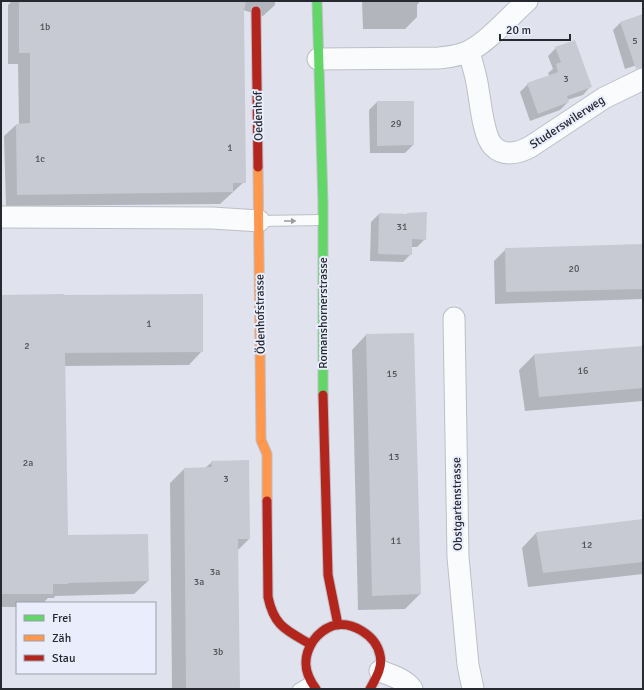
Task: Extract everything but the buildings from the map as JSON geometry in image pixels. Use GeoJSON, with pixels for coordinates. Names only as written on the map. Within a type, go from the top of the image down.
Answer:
{"type":"FeatureCollection","features":[{"type":"Feature","properties":{"kind":"main road","name":"Romanshornerstrasse"},"geometry":{"type":"LineString","coordinates":[[317,1],[321,136],[323,406],[328,575],[338,625]]}},
{"type":"Feature","properties":{"kind":"main road","name":"Oedenhof"},"geometry":{"type":"LineString","coordinates":[[256,11],[259,221]]}},
{"type":"Feature","properties":{"kind":"main road","name":"Ödenhofstrasse"},"geometry":{"type":"LineString","coordinates":[[259,221],[261,440],[266,454],[268,597],[274,620],[281,627],[310,644]]}},
{"type":"Feature","properties":{"kind":"main road"},"geometry":{"type":"LineString","coordinates":[[313,686],[306,673],[305,663],[306,653],[310,644],[322,631],[338,625],[347,625],[356,627],[371,637],[380,653],[380,671],[377,680],[370,689]]}},
{"type":"Feature","properties":{"kind":"street"},"geometry":{"type":"LineString","coordinates":[[318,59],[440,58],[459,55],[469,51],[487,39],[527,1]]}},
{"type":"Feature","properties":{"kind":"street","name":"Studerswilerweg"},"geometry":{"type":"LineString","coordinates":[[469,51],[476,78],[487,136],[493,147],[511,154],[521,152],[530,147],[604,98],[643,79]]}},
{"type":"Feature","properties":{"kind":"street"},"geometry":{"type":"LineString","coordinates":[[1,217],[212,218],[259,221]]}},
{"type":"Feature","properties":{"kind":"street","name":"Obstgartenstrasse"},"geometry":{"type":"LineString","coordinates":[[454,318],[458,557],[468,665],[473,689]]}},
{"type":"Feature","properties":{"kind":"street"},"geometry":{"type":"LineString","coordinates":[[380,671],[393,676],[412,689]]}},
{"type":"Feature","properties":{"kind":"lane"},"geometry":{"type":"LineString","coordinates":[[259,221],[322,220]]}},
{"type":"Feature","properties":{"kind":"lane"},"geometry":{"type":"LineString","coordinates":[[298,689],[313,686]]}},
{"type":"Feature","properties":{"kind":"traffic: fast"},"geometry":{"type":"LineString","coordinates":[[317,1],[323,203],[323,395]]}},
{"type":"Feature","properties":{"kind":"traffic: slow"},"geometry":{"type":"LineString","coordinates":[[258,167],[261,440],[267,454],[267,501]]}},
{"type":"Feature","properties":{"kind":"traffic: jam"},"geometry":{"type":"LineString","coordinates":[[256,11],[258,167]]}},
{"type":"Feature","properties":{"kind":"traffic: jam"},"geometry":{"type":"LineString","coordinates":[[323,395],[328,575],[338,625]]}},
{"type":"Feature","properties":{"kind":"traffic: jam"},"geometry":{"type":"LineString","coordinates":[[267,501],[268,597],[271,607],[274,615],[282,626],[310,644]]}},
{"type":"Feature","properties":{"kind":"traffic: jam"},"geometry":{"type":"LineString","coordinates":[[316,689],[307,671],[306,659],[309,647],[324,630],[329,627],[339,625],[347,625],[362,631],[368,635],[378,648],[381,664],[375,681],[370,689]]}}]}
